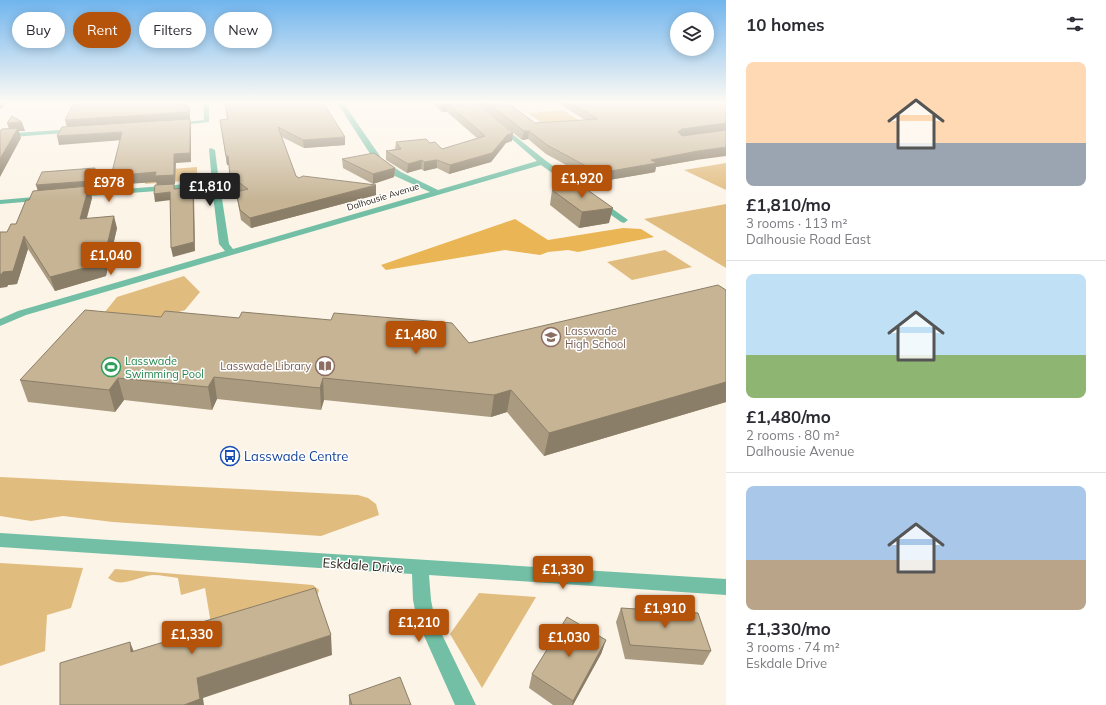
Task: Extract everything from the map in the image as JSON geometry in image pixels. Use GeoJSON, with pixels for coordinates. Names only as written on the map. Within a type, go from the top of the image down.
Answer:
{"type":"FeatureCollection","features":[{"type":"Feature","properties":{"kind":"street"},"geometry":{"type":"LineString","coordinates":[[0,136],[36,134]]}},
{"type":"Feature","properties":{"kind":"street"},"geometry":{"type":"LineString","coordinates":[[360,134],[379,161],[398,174],[436,192]]}},
{"type":"Feature","properties":{"kind":"street"},"geometry":{"type":"LineString","coordinates":[[509,134],[542,162],[624,220]]}},
{"type":"Feature","properties":{"kind":"street"},"geometry":{"type":"LineString","coordinates":[[211,150],[217,184],[224,244],[231,253]]}},
{"type":"Feature","properties":{"kind":"street","name":"Dalhousie Avenue"},"geometry":{"type":"LineString","coordinates":[[0,323],[22,313],[542,162]]}},
{"type":"Feature","properties":{"kind":"street"},"geometry":{"type":"LineString","coordinates":[[69,196],[217,184]]}},
{"type":"Feature","properties":{"kind":"street"},"geometry":{"type":"LineString","coordinates":[[0,202],[54,197]]}},
{"type":"Feature","properties":{"kind":"street","name":"Eskdale Drive"},"geometry":{"type":"LineString","coordinates":[[0,540],[118,549],[420,568],[498,571],[726,587]]}},
{"type":"Feature","properties":{"kind":"street"},"geometry":{"type":"LineString","coordinates":[[420,568],[422,600],[426,620],[453,681],[466,705]]}},
{"type":"Feature","properties":{"kind":"shaded area"},"geometry":{"type":"Polygon","coordinates":[[[726,163],[726,190],[684,170],[726,163]]]}},
{"type":"Feature","properties":{"kind":"shaded area"},"geometry":{"type":"Polygon","coordinates":[[[197,167],[197,180],[145,184],[147,171],[197,167]]]}},
{"type":"Feature","properties":{"kind":"shaded area"},"geometry":{"type":"Polygon","coordinates":[[[726,204],[726,268],[644,219],[726,204]]]}},
{"type":"Feature","properties":{"kind":"shaded area"},"geometry":{"type":"Polygon","coordinates":[[[515,219],[548,240],[623,228],[641,229],[654,237],[578,252],[568,250],[548,252],[540,255],[505,250],[386,270],[381,265],[515,219]]]}},
{"type":"Feature","properties":{"kind":"shaded area"},"geometry":{"type":"Polygon","coordinates":[[[665,250],[692,267],[632,280],[607,262],[665,250]]]}},
{"type":"Feature","properties":{"kind":"shaded area"},"geometry":{"type":"Polygon","coordinates":[[[184,276],[200,292],[185,310],[135,326],[96,323],[117,297],[184,276]]]}},
{"type":"Feature","properties":{"kind":"shaded area"},"geometry":{"type":"Polygon","coordinates":[[[0,477],[358,495],[368,498],[376,504],[379,515],[321,536],[113,522],[63,516],[31,521],[0,516],[0,477]]]}},
{"type":"Feature","properties":{"kind":"shaded area"},"geometry":{"type":"Polygon","coordinates":[[[0,563],[83,568],[71,608],[47,615],[45,651],[0,666],[0,563]]]}},
{"type":"Feature","properties":{"kind":"shaded area"},"geometry":{"type":"Polygon","coordinates":[[[115,569],[313,585],[319,590],[317,596],[212,630],[205,588],[181,595],[178,578],[156,575],[125,582],[114,581],[108,578],[115,569]]]}},
{"type":"Feature","properties":{"kind":"shaded area"},"geometry":{"type":"Polygon","coordinates":[[[479,593],[536,597],[482,688],[450,634],[479,593]]]}},
{"type":"Feature","properties":{"kind":"building"},"geometry":{"type":"Polygon","coordinates":[[[0,134],[15,134],[0,159],[0,134]]]}},
{"type":"Feature","properties":{"kind":"building"},"geometry":{"type":"Polygon","coordinates":[[[58,134],[91,134],[57,136],[58,134]]]}},
{"type":"Feature","properties":{"kind":"building"},"geometry":{"type":"Polygon","coordinates":[[[122,134],[190,134],[190,153],[174,154],[174,175],[155,176],[156,172],[111,176],[122,134]]]}},
{"type":"Feature","properties":{"kind":"building"},"geometry":{"type":"Polygon","coordinates":[[[222,134],[281,134],[296,176],[299,178],[303,176],[376,185],[250,218],[240,210],[236,192],[248,189],[230,176],[228,156],[226,156],[222,134]]]}},
{"type":"Feature","properties":{"kind":"building"},"geometry":{"type":"Polygon","coordinates":[[[291,134],[343,134],[345,137],[303,140],[291,134]]]}},
{"type":"Feature","properties":{"kind":"building"},"geometry":{"type":"Polygon","coordinates":[[[483,134],[510,134],[507,135],[492,153],[450,165],[437,160],[424,162],[422,160],[408,164],[386,151],[401,149],[396,142],[426,139],[430,143],[435,142],[442,149],[485,136],[483,134]]]}},
{"type":"Feature","properties":{"kind":"building"},"geometry":{"type":"Polygon","coordinates":[[[533,134],[680,134],[682,136],[697,134],[726,134],[726,147],[651,160],[657,163],[599,173],[547,145],[533,134]]]}},
{"type":"Feature","properties":{"kind":"building"},"geometry":{"type":"Polygon","coordinates":[[[374,153],[395,168],[373,174],[342,159],[374,153]]]}},
{"type":"Feature","properties":{"kind":"building"},"geometry":{"type":"Polygon","coordinates":[[[95,168],[91,181],[36,185],[42,172],[95,168]]]}},
{"type":"Feature","properties":{"kind":"building"},"geometry":{"type":"Polygon","coordinates":[[[174,184],[174,189],[193,187],[194,242],[171,248],[170,192],[154,194],[155,185],[174,184]]]}},
{"type":"Feature","properties":{"kind":"building"},"geometry":{"type":"Polygon","coordinates":[[[89,186],[80,219],[114,216],[103,263],[50,277],[24,236],[13,271],[3,272],[0,274],[0,232],[7,232],[11,224],[16,224],[26,200],[29,200],[33,191],[89,186]]]}},
{"type":"Feature","properties":{"kind":"building"},"geometry":{"type":"Polygon","coordinates":[[[582,186],[613,208],[582,212],[552,190],[582,186]]]}},
{"type":"Feature","properties":{"kind":"building"},"geometry":{"type":"Polygon","coordinates":[[[718,285],[726,290],[726,382],[549,433],[511,390],[494,395],[323,378],[320,388],[214,377],[208,387],[118,378],[109,390],[20,380],[85,310],[161,317],[165,311],[239,318],[242,312],[331,320],[334,313],[452,323],[469,343],[718,285]]]}},
{"type":"Feature","properties":{"kind":"building"},"geometry":{"type":"Polygon","coordinates":[[[315,588],[331,635],[197,678],[200,699],[184,705],[60,705],[60,663],[130,642],[131,652],[190,634],[189,626],[315,588]]]}},
{"type":"Feature","properties":{"kind":"building"},"geometry":{"type":"Polygon","coordinates":[[[621,608],[698,613],[711,651],[630,645],[621,608]]]}},
{"type":"Feature","properties":{"kind":"building"},"geometry":{"type":"Polygon","coordinates":[[[567,617],[606,640],[573,701],[532,674],[567,617]]]}},
{"type":"Feature","properties":{"kind":"building"},"geometry":{"type":"Polygon","coordinates":[[[400,677],[411,705],[352,705],[349,695],[400,677]]]}},
{"type":"Feature","properties":{"kind":"place","name":"Lasswade High School"},"geometry":{"type":"Point","coordinates":[551,337]}},
{"type":"Feature","properties":{"kind":"place","name":"Lasswade Library"},"geometry":{"type":"Point","coordinates":[325,366]}},
{"type":"Feature","properties":{"kind":"place","name":"Lasswade Swimming Pool"},"geometry":{"type":"Point","coordinates":[111,367]}},
{"type":"Feature","properties":{"kind":"place","name":"Lasswade Centre"},"geometry":{"type":"Point","coordinates":[230,456]}}]}
